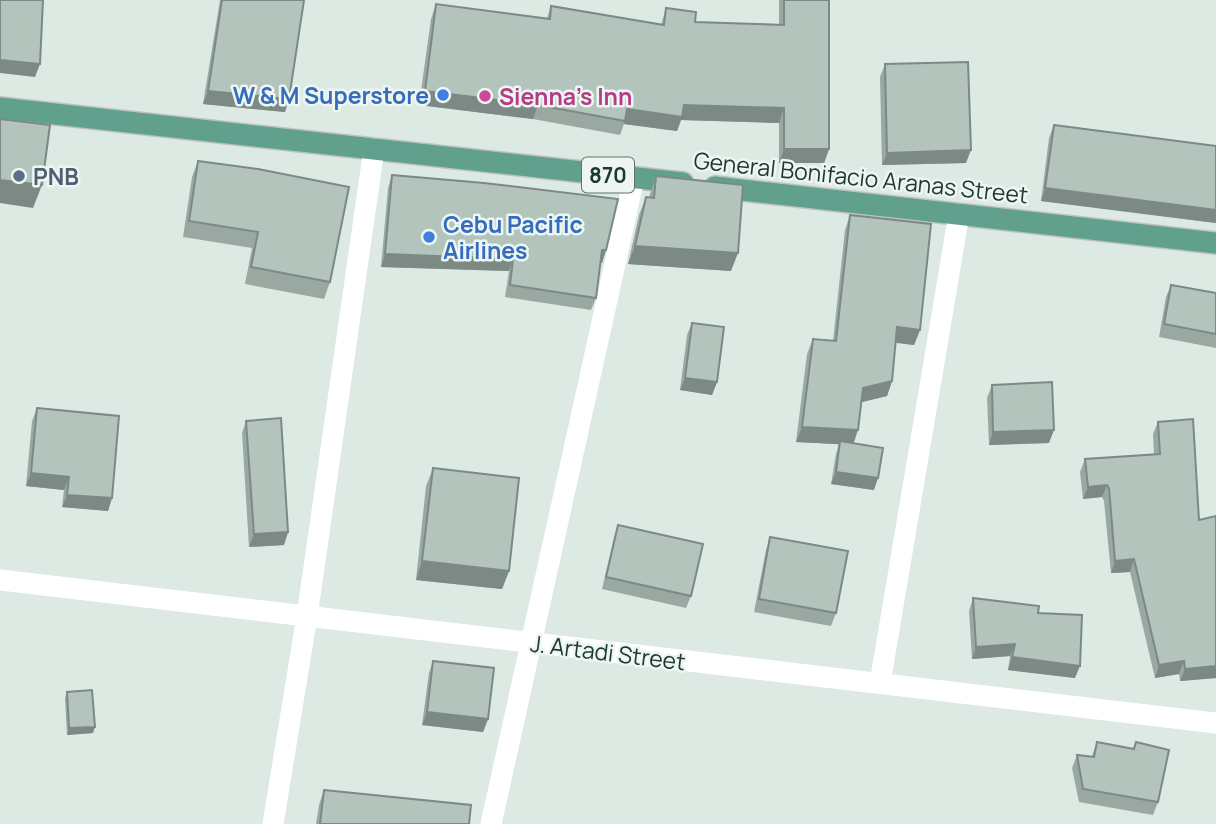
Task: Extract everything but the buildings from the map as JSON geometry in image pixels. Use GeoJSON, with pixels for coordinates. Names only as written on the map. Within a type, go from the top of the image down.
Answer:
{"type":"FeatureCollection","features":[{"type":"Feature","properties":{"kind":"main road","name":"General Bonifacio Aranas Street"},"geometry":{"type":"LineString","coordinates":[[0,108],[1216,243]]}},
{"type":"Feature","properties":{"kind":"street"},"geometry":{"type":"LineString","coordinates":[[273,824],[307,617],[374,149]]}},
{"type":"Feature","properties":{"kind":"street"},"geometry":{"type":"LineString","coordinates":[[491,824],[634,178]]}},
{"type":"Feature","properties":{"kind":"street"},"geometry":{"type":"LineString","coordinates":[[880,684],[959,214]]}},
{"type":"Feature","properties":{"kind":"street","name":"J. Artadi Street"},"geometry":{"type":"LineString","coordinates":[[0,580],[1216,723]]}},
{"type":"Feature","properties":{"kind":"place","name":"W & M Superstore"},"geometry":{"type":"Point","coordinates":[443,95]}},
{"type":"Feature","properties":{"kind":"place","name":"Sienna's Inn"},"geometry":{"type":"Point","coordinates":[485,96]}},
{"type":"Feature","properties":{"kind":"place","name":"PNB"},"geometry":{"type":"Point","coordinates":[19,176]}},
{"type":"Feature","properties":{"kind":"place","name":"Cebu Pacific Airlines"},"geometry":{"type":"Point","coordinates":[429,237]}}]}
